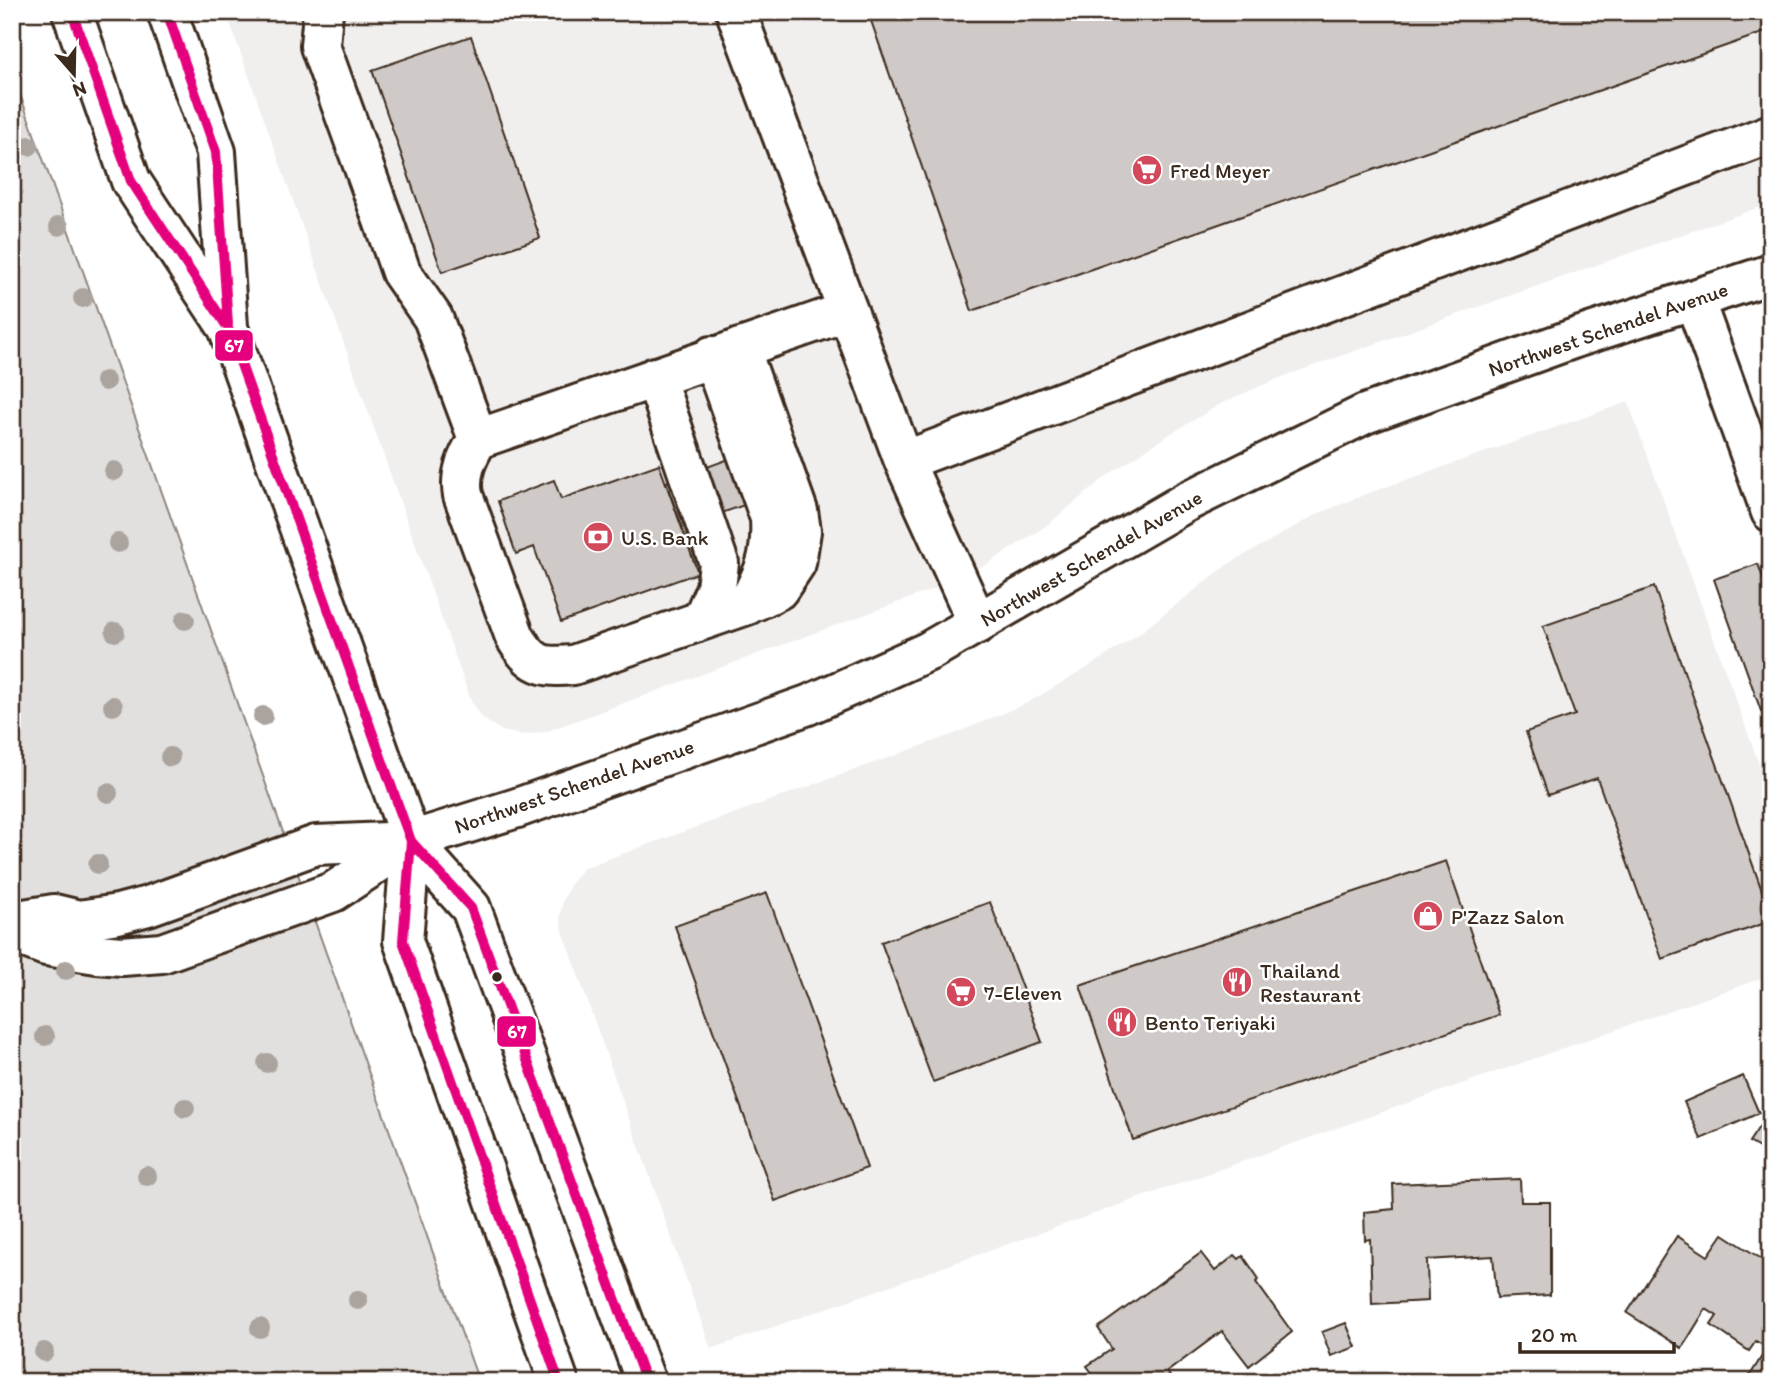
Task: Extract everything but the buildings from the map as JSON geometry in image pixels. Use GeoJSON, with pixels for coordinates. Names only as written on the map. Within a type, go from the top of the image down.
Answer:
{"type":"FeatureCollection","features":[{"type":"Feature","properties":{"kind":"main road"},"geometry":{"type":"LineString","coordinates":[[72,12],[131,181],[228,328],[411,841],[471,908],[646,1382]]}},
{"type":"Feature","properties":{"kind":"main road"},"geometry":{"type":"LineString","coordinates":[[167,12],[216,152],[228,328]]}},
{"type":"Feature","properties":{"kind":"main road"},"geometry":{"type":"LineString","coordinates":[[324,12],[320,46],[401,272],[433,318],[478,439]]}},
{"type":"Feature","properties":{"kind":"main road"},"geometry":{"type":"LineString","coordinates":[[736,12],[904,461],[978,624]]}},
{"type":"Feature","properties":{"kind":"main road"},"geometry":{"type":"LineString","coordinates":[[904,461],[1771,134]]}},
{"type":"Feature","properties":{"kind":"main road","name":"Northwest Schendel Avenue"},"geometry":{"type":"LineString","coordinates":[[411,841],[517,808],[808,705],[929,650],[1186,502],[1365,414],[1578,337],[1771,274]]}},
{"type":"Feature","properties":{"kind":"main road"},"geometry":{"type":"LineString","coordinates":[[1694,299],[1771,512]]}},
{"type":"Feature","properties":{"kind":"main road"},"geometry":{"type":"LineString","coordinates":[[726,352],[769,518],[772,545],[764,572],[747,605],[573,666],[548,667],[526,655],[515,637],[463,495],[460,481],[467,457],[478,439],[726,352],[848,310]]}},
{"type":"Feature","properties":{"kind":"main road"},"geometry":{"type":"LineString","coordinates":[[655,377],[719,563],[716,588],[702,620]]}},
{"type":"Feature","properties":{"kind":"main road"},"geometry":{"type":"LineString","coordinates":[[12,921],[54,914],[79,920],[118,914],[148,906],[316,845],[411,841]]}},
{"type":"Feature","properties":{"kind":"main road"},"geometry":{"type":"LineString","coordinates":[[12,933],[46,946],[97,954],[122,956],[162,953],[333,892],[411,841]]}},
{"type":"Feature","properties":{"kind":"main road"},"geometry":{"type":"LineString","coordinates":[[411,841],[403,941],[559,1382]]}},
{"type":"Feature","properties":{"kind":"shaded area"},"geometry":{"type":"Polygon","coordinates":[[[226,12],[1771,12],[1771,203],[1282,377],[1224,402],[1170,434],[1111,473],[1046,526],[987,564],[932,590],[545,732],[523,735],[502,731],[483,719],[471,701],[226,12]]]}},
{"type":"Feature","properties":{"kind":"shaded area"},"geometry":{"type":"Polygon","coordinates":[[[12,72],[479,1382],[12,1382],[12,72]]]}},
{"type":"Feature","properties":{"kind":"shaded area"},"geometry":{"type":"Polygon","coordinates":[[[1628,402],[1771,797],[1771,975],[711,1349],[565,938],[560,918],[563,900],[571,883],[583,868],[954,734],[1027,703],[1137,635],[1227,565],[1317,514],[1366,494],[1628,402]]]}},
{"type":"Feature","properties":{"kind":"transit line","name":"67"},"geometry":{"type":"LineString","coordinates":[[72,12],[131,181],[228,328],[411,841],[471,908],[646,1382]]}},
{"type":"Feature","properties":{"kind":"transit line","name":"67"},"geometry":{"type":"LineString","coordinates":[[167,12],[216,152],[228,324]]}},
{"type":"Feature","properties":{"kind":"transit line","name":"67"},"geometry":{"type":"LineString","coordinates":[[398,806],[411,841],[403,941],[559,1382]]}},
{"type":"Feature","properties":{"kind":"place","name":"Fred Meyer"},"geometry":{"type":"Point","coordinates":[1147,170]}},
{"type":"Feature","properties":{"kind":"place","name":"U.S. Bank"},"geometry":{"type":"Point","coordinates":[598,537]}},
{"type":"Feature","properties":{"kind":"place","name":"P'Zazz Salon"},"geometry":{"type":"Point","coordinates":[1428,916]}},
{"type":"Feature","properties":{"kind":"place","name":"Thailand Restaurant"},"geometry":{"type":"Point","coordinates":[1237,982]}},
{"type":"Feature","properties":{"kind":"place","name":"7-Eleven"},"geometry":{"type":"Point","coordinates":[961,992]}},
{"type":"Feature","properties":{"kind":"place","name":"Bento Teriyaki"},"geometry":{"type":"Point","coordinates":[1122,1022]}}]}
